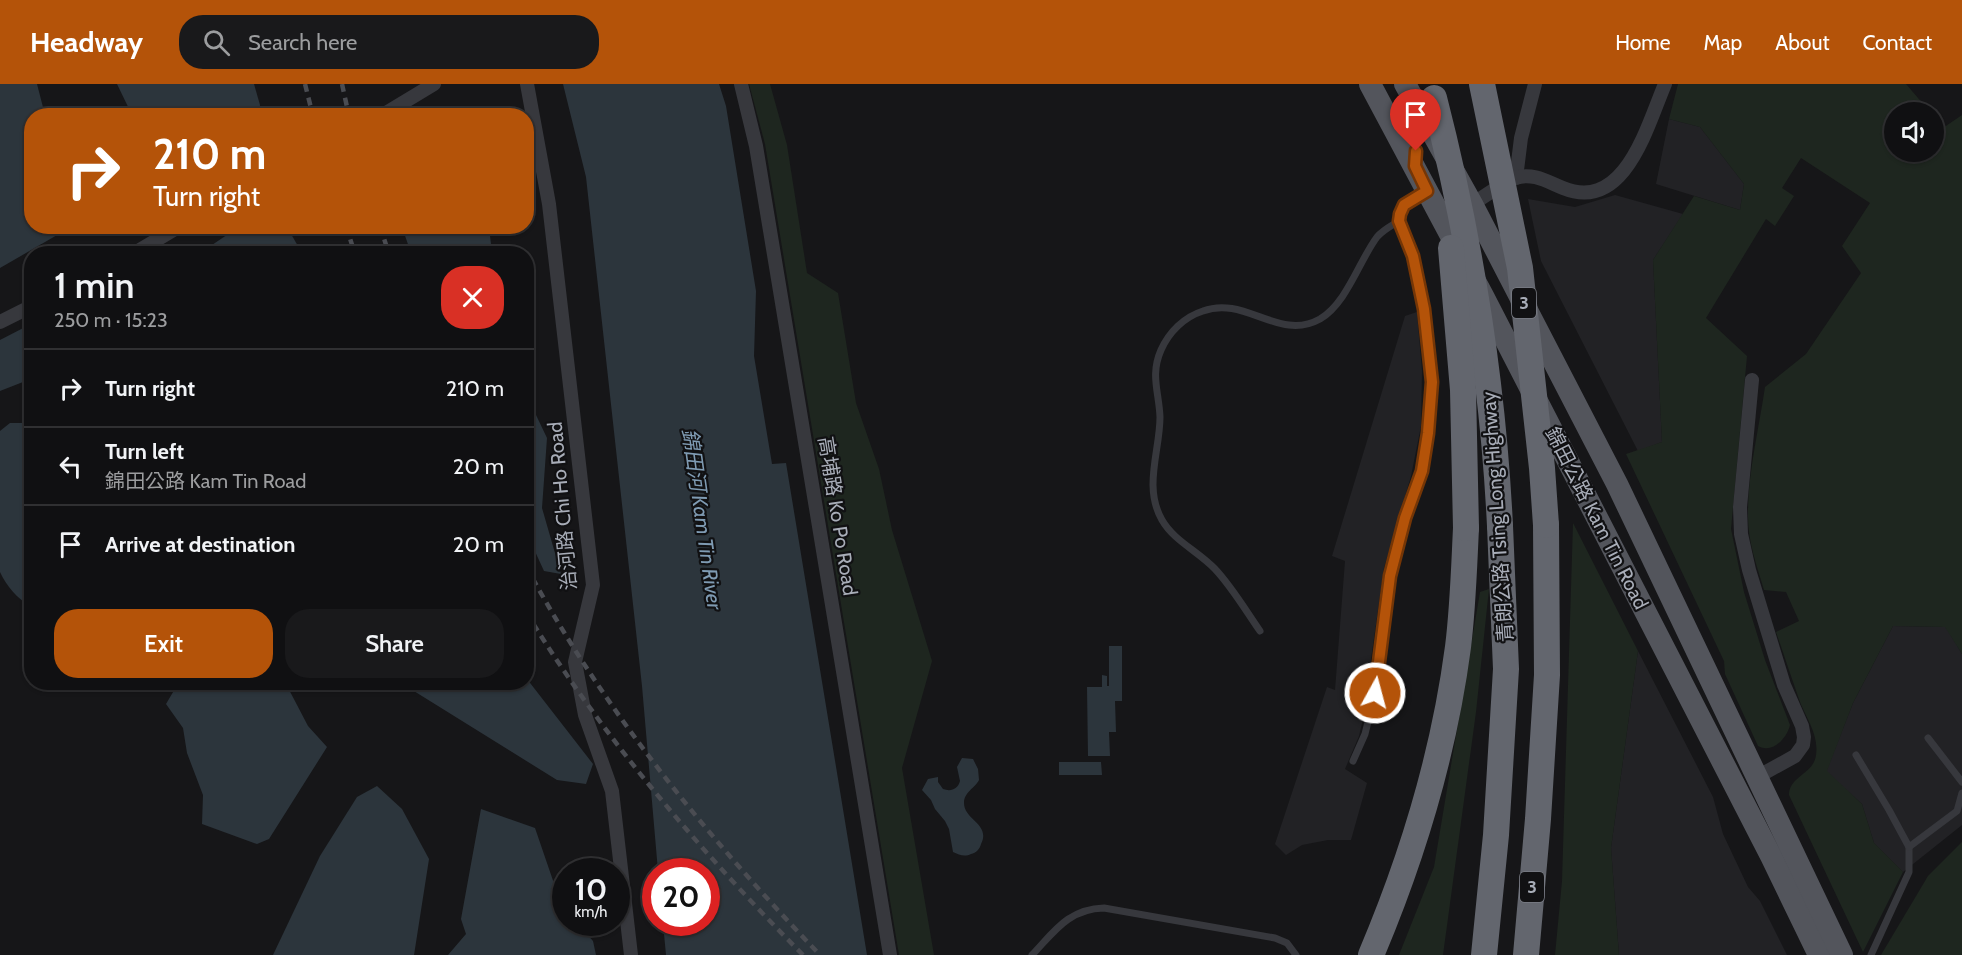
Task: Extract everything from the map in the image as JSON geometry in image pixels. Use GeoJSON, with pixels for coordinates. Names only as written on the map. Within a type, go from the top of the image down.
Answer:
{"type":"FeatureCollection","features":[{"type":"Feature","properties":{"kind":"highway","name":"青朗公路 Tsing Long Highway"},"geometry":{"type":"LineString","coordinates":[[1482,84],[1520,268],[1546,525],[1547,675],[1526,955]]}},
{"type":"Feature","properties":{"kind":"highway","name":"青朗公路 Tsing Long Highway"},"geometry":{"type":"LineString","coordinates":[[1428,98],[1444,136],[1470,267],[1489,389],[1497,459],[1505,690],[1496,835],[1484,955]]}},
{"type":"Feature","properties":{"kind":"highway"},"geometry":{"type":"LineString","coordinates":[[1371,955],[1411,852],[1436,766],[1457,648],[1463,598],[1466,528],[1463,390],[1453,266],[1428,98]]}},
{"type":"Feature","properties":{"kind":"main road","name":"錦田公路 Kam Tin Road"},"geometry":{"type":"LineString","coordinates":[[1370,84],[1415,166],[1762,838],[1819,955]]}},
{"type":"Feature","properties":{"kind":"main road","name":"錦田公路 Kam Tin Road"},"geometry":{"type":"LineString","coordinates":[[1405,84],[1428,98],[1472,204],[1617,484],[1842,955]]}},
{"type":"Feature","properties":{"kind":"street"},"geometry":{"type":"LineString","coordinates":[[394,108],[434,84]]}},
{"type":"Feature","properties":{"kind":"street","name":"治河路 Chi Ho Road"},"geometry":{"type":"LineString","coordinates":[[527,84],[531,108]]}},
{"type":"Feature","properties":{"kind":"street","name":"高埔路 Ko Po Road"},"geometry":{"type":"LineString","coordinates":[[741,84],[760,168],[890,955]]}},
{"type":"Feature","properties":{"kind":"street"},"geometry":{"type":"LineString","coordinates":[[1516,178],[1521,138],[1535,84]]}},
{"type":"Feature","properties":{"kind":"street"},"geometry":{"type":"LineString","coordinates":[[1472,204],[1516,178],[1531,176],[1578,193],[1589,194],[1603,189],[1624,171],[1635,153],[1665,84]]}},
{"type":"Feature","properties":{"kind":"street","name":"治河路 Chi Ho Road"},"geometry":{"type":"LineString","coordinates":[[534,122],[549,204],[593,585],[575,662],[585,715],[612,791],[631,955]]}},
{"type":"Feature","properties":{"kind":"street"},"geometry":{"type":"LineString","coordinates":[[146,246],[167,234]]}},
{"type":"Feature","properties":{"kind":"street"},"geometry":{"type":"LineString","coordinates":[[0,322],[24,310]]}},
{"type":"Feature","properties":{"kind":"street"},"geometry":{"type":"LineString","coordinates":[[1752,380],[1740,507],[1741,534],[1749,570],[1784,685],[1802,726],[1804,737],[1803,745],[1795,756],[1757,777]]}},
{"type":"Feature","properties":{"kind":"lane"},"geometry":{"type":"LineString","coordinates":[[1415,166],[1428,98]]}},
{"type":"Feature","properties":{"kind":"lane"},"geometry":{"type":"LineString","coordinates":[[1353,761],[1365,734],[1375,693],[1390,576],[1405,518],[1422,471],[1428,433],[1432,382],[1424,309],[1413,256],[1399,221],[1404,205],[1427,191]]}},
{"type":"Feature","properties":{"kind":"lane"},"geometry":{"type":"LineString","coordinates":[[1260,631],[1215,569],[1167,528],[1157,511],[1153,478],[1160,417],[1155,375],[1161,350],[1171,333],[1184,320],[1205,310],[1228,307],[1239,309],[1285,326],[1305,325],[1322,318],[1336,305],[1378,237],[1399,221]]}},
{"type":"Feature","properties":{"kind":"lane"},"geometry":{"type":"LineString","coordinates":[[1928,738],[1962,782]]}},
{"type":"Feature","properties":{"kind":"lane"},"geometry":{"type":"LineString","coordinates":[[1856,755],[1909,848],[1909,872],[1871,955]]}},
{"type":"Feature","properties":{"kind":"lane"},"geometry":{"type":"LineString","coordinates":[[1909,848],[1958,811],[1962,793]]}},
{"type":"Feature","properties":{"kind":"lane"},"geometry":{"type":"LineString","coordinates":[[1032,955],[1066,920],[1082,911],[1104,908],[1275,938],[1287,943],[1296,955]]}},
{"type":"Feature","properties":{"kind":"shaded area"},"geometry":{"type":"Polygon","coordinates":[[[749,84],[770,84],[787,145],[807,273],[838,293],[856,403],[879,469],[892,530],[932,661],[902,768],[934,955],[899,955],[765,144],[749,84]]]}},
{"type":"Feature","properties":{"kind":"shaded area"},"geometry":{"type":"Polygon","coordinates":[[[1678,84],[1906,84],[1921,102],[1884,102],[1884,162],[1944,162],[1944,127],[1962,115],[1962,654],[1945,627],[1893,626],[1853,703],[1827,771],[1862,804],[1874,843],[1903,872],[1863,952],[1789,795],[1793,783],[1811,767],[1814,761],[1816,741],[1776,632],[1799,621],[1786,592],[1764,590],[1751,545],[1748,502],[1751,469],[1765,387],[1806,354],[1861,273],[1842,246],[1870,203],[1801,158],[1782,188],[1794,196],[1775,226],[1766,219],[1706,318],[1747,356],[1731,529],[1744,592],[1765,660],[1790,725],[1783,739],[1774,746],[1764,748],[1758,746],[1725,674],[1724,661],[1626,454],[1662,442],[1653,260],[1694,196],[1740,210],[1744,184],[1700,127],[1669,119],[1678,84]]]}},
{"type":"Feature","properties":{"kind":"shaded area"},"geometry":{"type":"Polygon","coordinates":[[[1669,119],[1700,127],[1744,184],[1740,210],[1656,184],[1669,119]]]}},
{"type":"Feature","properties":{"kind":"shaded area"},"geometry":{"type":"Polygon","coordinates":[[[1615,195],[1683,214],[1653,260],[1662,442],[1638,451],[1541,261],[1528,199],[1575,207],[1615,195]]]}},
{"type":"Feature","properties":{"kind":"shaded area"},"geometry":{"type":"Polygon","coordinates":[[[1417,312],[1422,371],[1421,426],[1411,476],[1384,568],[1366,706],[1359,736],[1345,769],[1367,783],[1351,840],[1328,840],[1302,845],[1286,855],[1275,844],[1327,687],[1335,690],[1345,561],[1332,556],[1405,316],[1417,312]]]}},
{"type":"Feature","properties":{"kind":"shaded area"},"geometry":{"type":"Polygon","coordinates":[[[1573,523],[1638,651],[1611,848],[1619,955],[1555,955],[1562,881],[1573,523]]]}},
{"type":"Feature","properties":{"kind":"shaded area"},"geometry":{"type":"Polygon","coordinates":[[[1489,589],[1476,712],[1443,955],[1399,955],[1434,867],[1480,592],[1489,589]]]}},
{"type":"Feature","properties":{"kind":"shaded area"},"geometry":{"type":"Polygon","coordinates":[[[1893,626],[1946,627],[1962,654],[1962,825],[1903,872],[1874,843],[1862,804],[1826,772],[1853,703],[1893,626]]]}},
{"type":"Feature","properties":{"kind":"shaded area"},"geometry":{"type":"Polygon","coordinates":[[[1638,651],[1713,797],[1723,834],[1748,887],[1760,901],[1787,955],[1619,955],[1611,848],[1638,651]]]}},
{"type":"Feature","properties":{"kind":"shaded area"},"geometry":{"type":"Polygon","coordinates":[[[1962,842],[1962,955],[1881,955],[1928,876],[1962,842]]]}},
{"type":"Feature","properties":{"kind":"water"},"geometry":{"type":"Polygon","coordinates":[[[0,84],[37,84],[43,108],[24,108],[24,234],[59,234],[38,246],[24,246],[24,254],[0,268],[0,84]]]}},
{"type":"Feature","properties":{"kind":"water"},"geometry":{"type":"Polygon","coordinates":[[[117,84],[254,84],[260,105],[260,108],[129,108],[117,84]]]}},
{"type":"Feature","properties":{"kind":"water","name":"錦田河 Kam Tin River"},"geometry":{"type":"Polygon","coordinates":[[[563,84],[719,84],[726,106],[756,291],[754,356],[772,464],[786,463],[867,955],[666,955],[664,936],[720,936],[720,858],[657,858],[642,686],[586,177],[563,84]]]}},
{"type":"Feature","properties":{"kind":"water"},"geometry":{"type":"Polygon","coordinates":[[[228,234],[291,234],[298,246],[211,246],[228,234]]]}},
{"type":"Feature","properties":{"kind":"water"},"geometry":{"type":"Polygon","coordinates":[[[404,234],[490,234],[491,246],[409,246],[404,234]]]}},
{"type":"Feature","properties":{"kind":"water"},"geometry":{"type":"Polygon","coordinates":[[[24,328],[24,382],[0,391],[0,340],[24,328]]]}},
{"type":"Feature","properties":{"kind":"water"},"geometry":{"type":"Polygon","coordinates":[[[534,411],[547,438],[542,508],[561,574],[544,571],[534,549],[534,411]]]}},
{"type":"Feature","properties":{"kind":"water"},"geometry":{"type":"Polygon","coordinates":[[[10,423],[24,423],[24,602],[13,592],[0,572],[0,431],[10,423]]]}},
{"type":"Feature","properties":{"kind":"water"},"geometry":{"type":"Polygon","coordinates":[[[1109,646],[1122,646],[1122,701],[1115,701],[1116,732],[1109,732],[1110,756],[1088,756],[1087,687],[1102,687],[1102,675],[1107,676],[1107,686],[1109,686],[1109,646]]]}},
{"type":"Feature","properties":{"kind":"water"},"geometry":{"type":"Polygon","coordinates":[[[534,688],[593,764],[586,784],[557,780],[412,690],[534,690],[534,688]]]}},
{"type":"Feature","properties":{"kind":"water"},"geometry":{"type":"Polygon","coordinates":[[[174,690],[289,690],[308,726],[327,747],[269,839],[257,844],[202,824],[203,795],[187,753],[183,728],[166,704],[174,690]]]}},
{"type":"Feature","properties":{"kind":"water"},"geometry":{"type":"Polygon","coordinates":[[[962,758],[973,759],[978,769],[979,780],[964,799],[964,803],[968,814],[983,832],[978,851],[969,855],[953,852],[949,829],[945,821],[922,790],[928,779],[938,777],[938,782],[943,789],[956,788],[960,781],[957,767],[962,758]]]}},
{"type":"Feature","properties":{"kind":"water"},"geometry":{"type":"Polygon","coordinates":[[[1059,762],[1101,762],[1102,775],[1059,775],[1059,762]]]}},
{"type":"Feature","properties":{"kind":"water"},"geometry":{"type":"Polygon","coordinates":[[[377,786],[402,809],[429,859],[414,955],[273,955],[320,856],[357,797],[377,786]]]}},
{"type":"Feature","properties":{"kind":"water"},"geometry":{"type":"Polygon","coordinates":[[[481,809],[535,828],[552,878],[552,936],[589,936],[593,941],[596,955],[448,955],[466,934],[461,919],[481,809]]]}},
{"type":"Feature","properties":{"kind":"railway"},"geometry":{"type":"LineString","coordinates":[[305,84],[311,108]]}},
{"type":"Feature","properties":{"kind":"railway"},"geometry":{"type":"LineString","coordinates":[[342,84],[347,108]]}},
{"type":"Feature","properties":{"kind":"railway"},"geometry":{"type":"LineString","coordinates":[[349,234],[352,246]]}},
{"type":"Feature","properties":{"kind":"railway"},"geometry":{"type":"LineString","coordinates":[[383,234],[386,246]]}},
{"type":"Feature","properties":{"kind":"railway"},"geometry":{"type":"LineString","coordinates":[[534,580],[589,671],[623,722],[660,771],[738,865],[820,955]]}},
{"type":"Feature","properties":{"kind":"railway"},"geometry":{"type":"LineString","coordinates":[[534,625],[587,704],[655,792],[727,875],[803,955]]}},
{"type":"Feature","properties":{"kind":"route"},"geometry":{"type":"LineString","coordinates":[[1375,693],[1390,576],[1405,518],[1422,471],[1432,382],[1424,309],[1413,256],[1399,221],[1404,205],[1412,198],[1427,191],[1415,166],[1416,151]]}}]}
